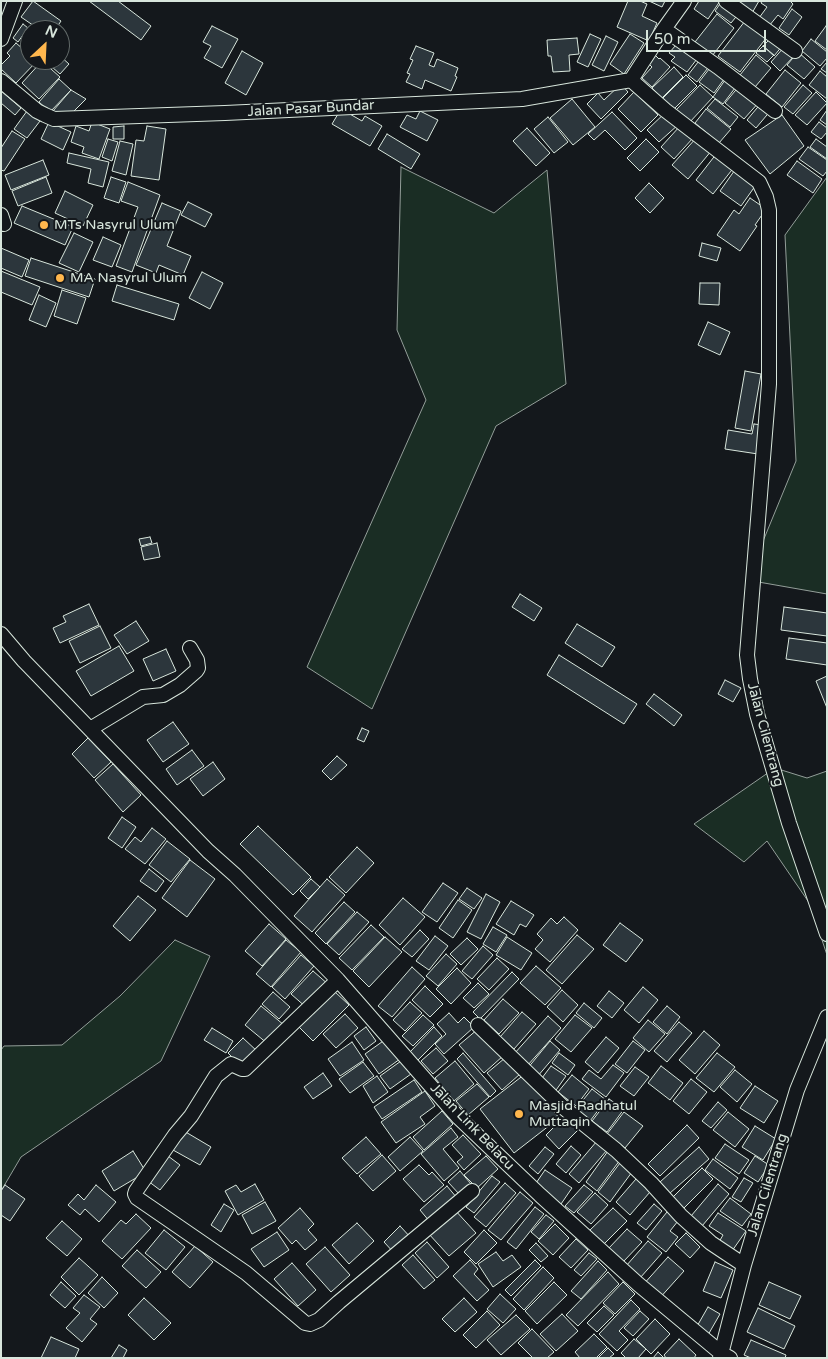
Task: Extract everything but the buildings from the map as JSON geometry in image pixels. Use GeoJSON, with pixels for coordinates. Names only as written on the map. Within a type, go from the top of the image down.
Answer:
{"type":"FeatureCollection","features":[{"type":"Feature","properties":{"kind":"street"},"geometry":{"type":"LineString","coordinates":[[1,39],[15,1]]}},
{"type":"Feature","properties":{"kind":"street"},"geometry":{"type":"LineString","coordinates":[[631,80],[684,1]]}},
{"type":"Feature","properties":{"kind":"street"},"geometry":{"type":"LineString","coordinates":[[726,1],[796,51]]}},
{"type":"Feature","properties":{"kind":"street"},"geometry":{"type":"LineString","coordinates":[[664,29],[776,111]]}},
{"type":"Feature","properties":{"kind":"street","name":"Jalan Pasar Bundar"},"geometry":{"type":"LineString","coordinates":[[1,81],[36,111],[54,118],[225,113],[522,99],[631,80]]}},
{"type":"Feature","properties":{"kind":"street","name":"Jalan Cilentrang"},"geometry":{"type":"LineString","coordinates":[[631,80],[665,110],[759,182],[766,197],[769,210],[768,384],[758,529],[747,648],[750,679],[757,714],[789,823],[827,934]]}},
{"type":"Feature","properties":{"kind":"street","name":"Jalan Link Belacu"},"geometry":{"type":"LineString","coordinates":[[1,634],[24,661],[208,851],[235,875],[338,980],[458,1117],[631,1278],[723,1356]]}},
{"type":"Feature","properties":{"kind":"street"},"geometry":{"type":"LineString","coordinates":[[90,729],[143,697],[163,695],[180,686],[198,668],[197,660],[190,648]]}},
{"type":"Feature","properties":{"kind":"street"},"geometry":{"type":"LineString","coordinates":[[338,980],[245,1069],[231,1064],[216,1076],[191,1116],[175,1135],[136,1191],[137,1198],[246,1273],[305,1323],[310,1324],[319,1320],[472,1191]]}},
{"type":"Feature","properties":{"kind":"street","name":"Jalan Cilentrang"},"geometry":{"type":"LineString","coordinates":[[723,1356],[744,1265],[797,1090],[827,1016]]}},
{"type":"Feature","properties":{"kind":"street"},"geometry":{"type":"LineString","coordinates":[[478,1025],[564,1108],[616,1150],[651,1182],[681,1216],[711,1243],[744,1265]]}},
{"type":"Feature","properties":{"kind":"green space"},"geometry":{"type":"Polygon","coordinates":[[[401,167],[494,213],[547,170],[566,384],[496,426],[372,709],[307,667],[426,400],[397,330],[401,167]]]}},
{"type":"Feature","properties":{"kind":"green space"},"geometry":{"type":"Polygon","coordinates":[[[827,177],[827,594],[747,580],[796,461],[785,235],[827,177]]]}},
{"type":"Feature","properties":{"kind":"green space"},"geometry":{"type":"Polygon","coordinates":[[[775,768],[807,778],[827,771],[827,955],[810,904],[767,841],[744,862],[694,824],[775,768]]]}},
{"type":"Feature","properties":{"kind":"green space"},"geometry":{"type":"Polygon","coordinates":[[[175,940],[210,956],[161,1061],[21,1157],[1,1191],[1,1050],[4,1046],[62,1045],[120,996],[175,940]]]}},
{"type":"Feature","properties":{"kind":"place","name":"MTs Nasyrul Ulum"},"geometry":{"type":"Point","coordinates":[44,225]}},
{"type":"Feature","properties":{"kind":"place","name":"MA Nasyrul Ulum"},"geometry":{"type":"Point","coordinates":[60,278]}},
{"type":"Feature","properties":{"kind":"place","name":"Masjid Radhatul Muttaqin"},"geometry":{"type":"Point","coordinates":[519,1114]}}]}
